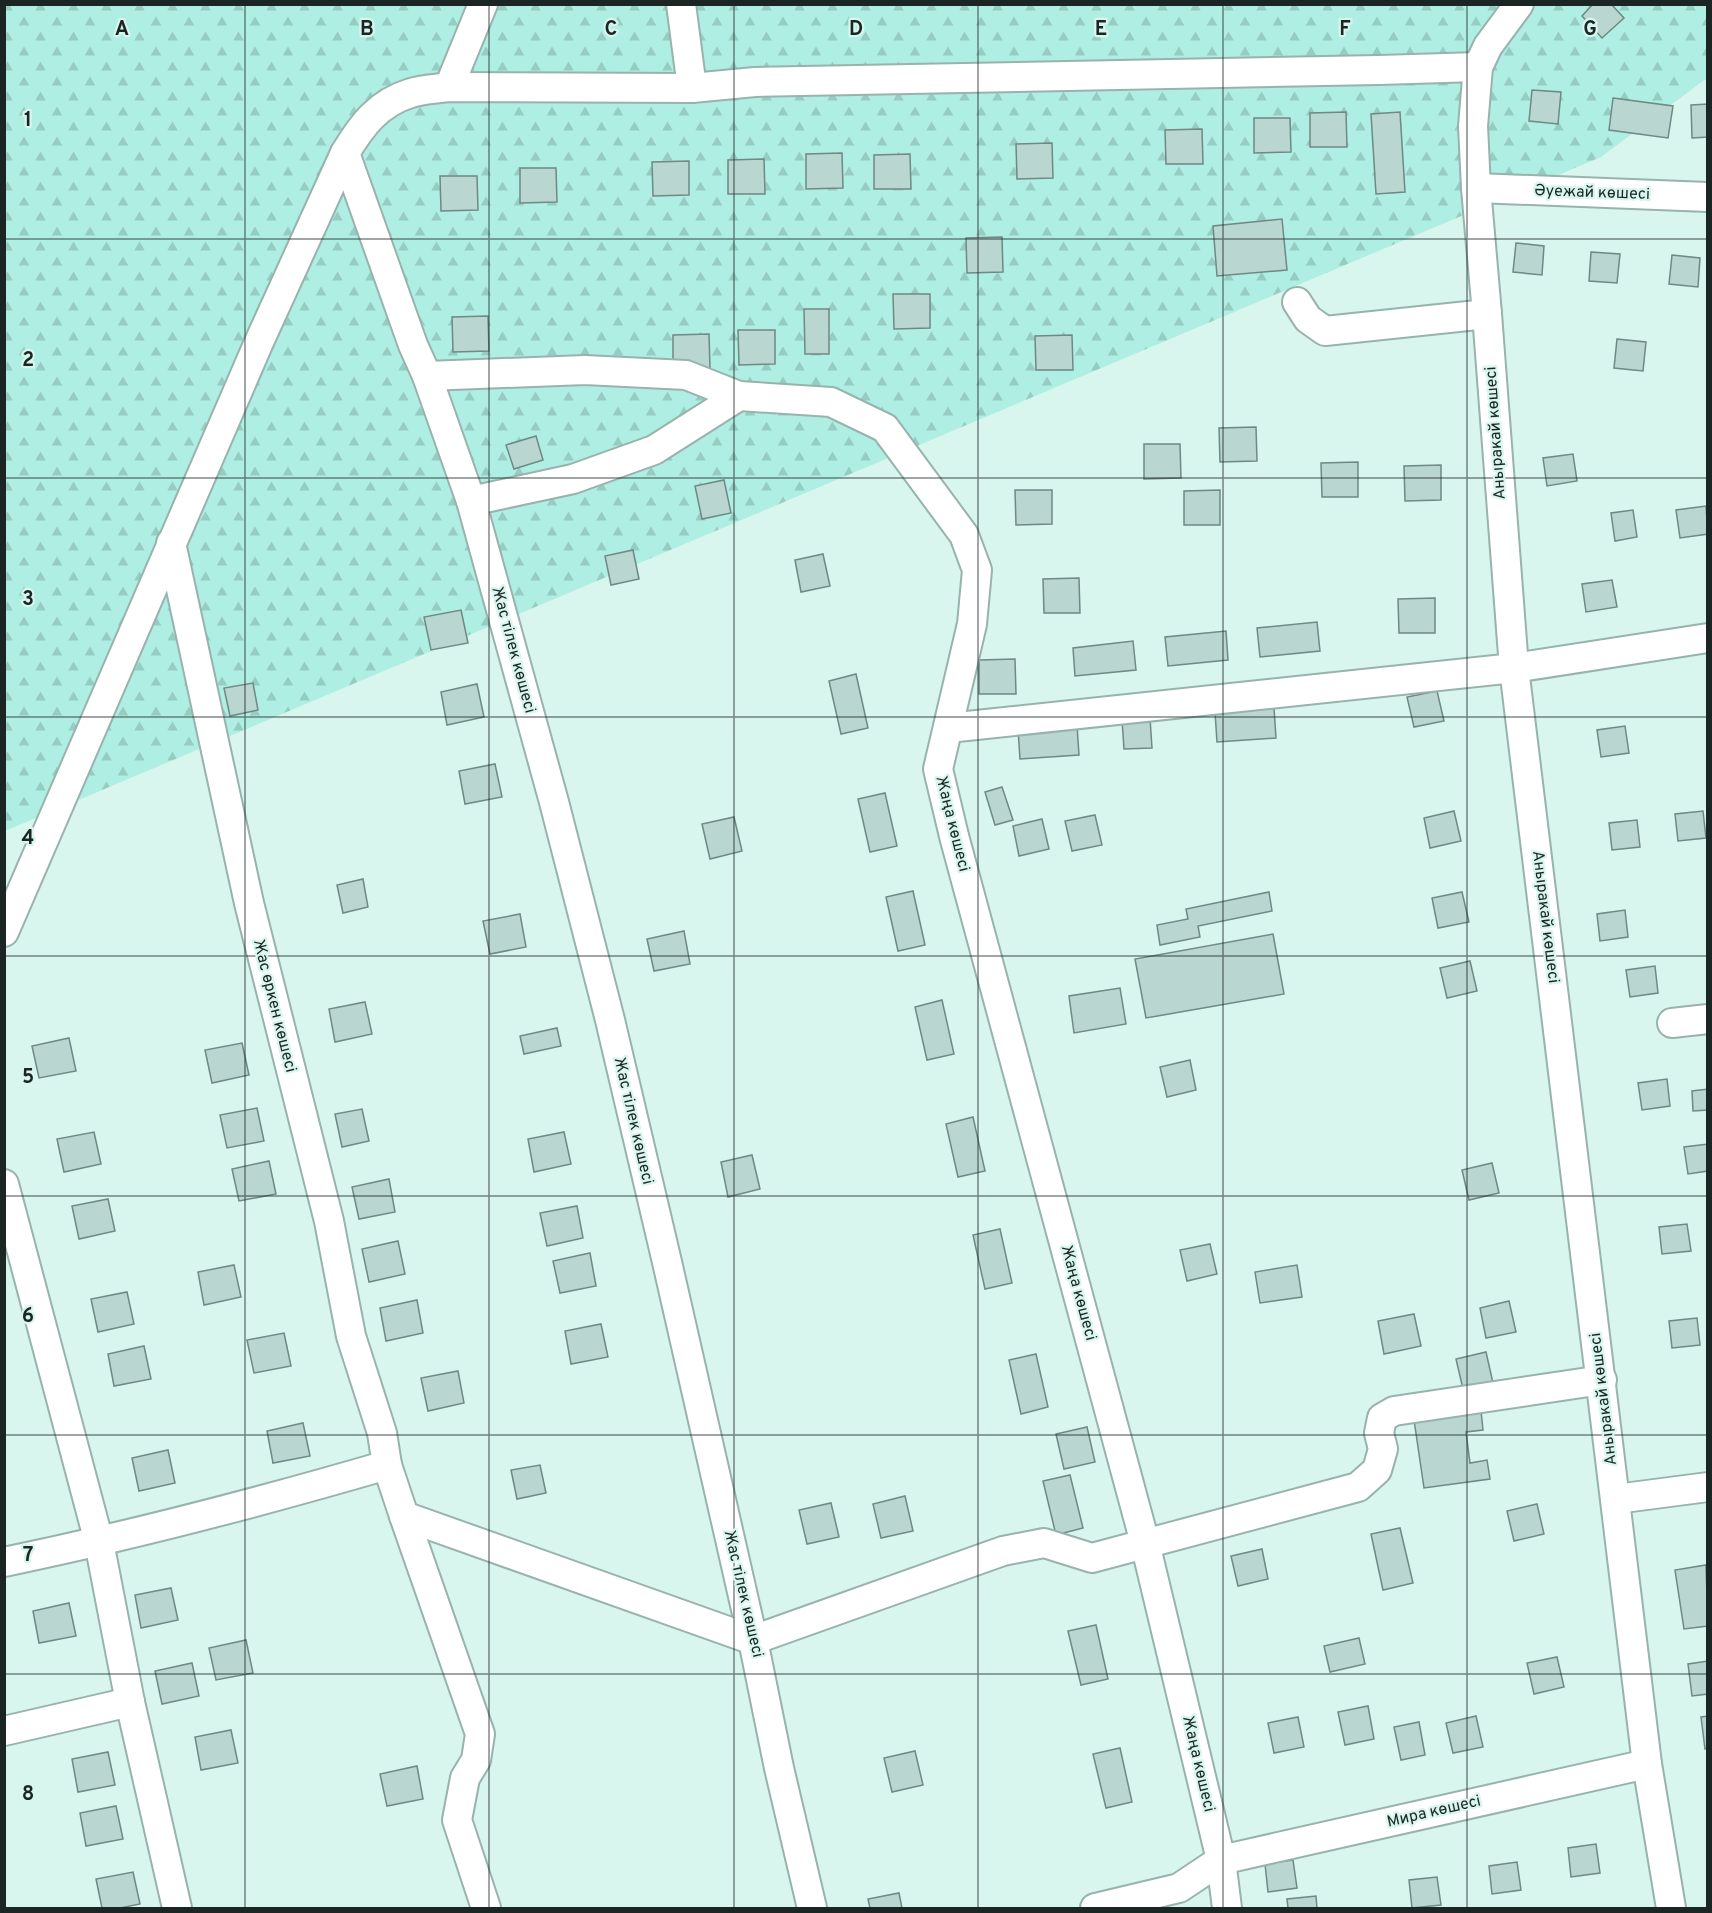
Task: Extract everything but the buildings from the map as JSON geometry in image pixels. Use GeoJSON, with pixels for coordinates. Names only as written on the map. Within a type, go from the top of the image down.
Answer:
{"type":"FeatureCollection","features":[{"type":"Feature","properties":{"kind":"street"},"geometry":{"type":"LineString","coordinates":[[449,87],[483,4]]}},
{"type":"Feature","properties":{"kind":"street"},"geometry":{"type":"LineString","coordinates":[[681,4],[692,88]]}},
{"type":"Feature","properties":{"kind":"street"},"geometry":{"type":"LineString","coordinates":[[4,932],[171,543],[345,153],[361,126],[384,105],[412,92],[449,87],[692,88],[755,82],[1478,67],[1488,46],[1519,4]]}},
{"type":"Feature","properties":{"kind":"street","name":"Аныракай көшесі"},"geometry":{"type":"LineString","coordinates":[[1478,67],[1473,126],[1476,188],[1514,668],[1647,1764],[1671,1908]]}},
{"type":"Feature","properties":{"kind":"street","name":"Жас тілек көшесі"},"geometry":{"type":"LineString","coordinates":[[345,153],[471,501],[554,802],[610,1020],[753,1640],[779,1768],[812,1908]]}},
{"type":"Feature","properties":{"kind":"street","name":"Әуежай көшесі"},"geometry":{"type":"LineString","coordinates":[[1476,188],[1707,197]]}},
{"type":"Feature","properties":{"kind":"street"},"geometry":{"type":"LineString","coordinates":[[1297,302],[1308,319],[1325,331],[1487,314]]}},
{"type":"Feature","properties":{"kind":"street","name":"Жаңа көшесі"},"geometry":{"type":"LineString","coordinates":[[426,376],[585,370],[686,375],[739,396],[831,402],[885,428],[964,535],[977,570],[972,624],[938,769],[951,825],[1145,1543],[1221,1860],[1227,1908]]}},
{"type":"Feature","properties":{"kind":"street"},"geometry":{"type":"LineString","coordinates":[[471,501],[573,479],[654,450],[739,396]]}},
{"type":"Feature","properties":{"kind":"street","name":"Жас өркен көшесі"},"geometry":{"type":"LineString","coordinates":[[171,543],[251,914],[329,1221],[351,1336],[382,1433],[387,1465],[480,1734],[476,1760],[465,1778],[457,1820],[486,1908]]}},
{"type":"Feature","properties":{"kind":"street"},"geometry":{"type":"LineString","coordinates":[[948,728],[1514,668],[1707,638]]}},
{"type":"Feature","properties":{"kind":"street"},"geometry":{"type":"LineString","coordinates":[[1672,1023],[1707,1018]]}},
{"type":"Feature","properties":{"kind":"street"},"geometry":{"type":"LineString","coordinates":[[4,1184],[99,1542],[130,1702],[177,1908]]}},
{"type":"Feature","properties":{"kind":"street"},"geometry":{"type":"LineString","coordinates":[[404,1516],[753,1640],[1003,1551],[1044,1543],[1092,1558],[1358,1487],[1377,1470],[1383,1449],[1379,1433],[1382,1418],[1394,1410],[1602,1380]]}},
{"type":"Feature","properties":{"kind":"street"},"geometry":{"type":"LineString","coordinates":[[4,1562],[99,1542],[259,1503],[387,1465]]}},
{"type":"Feature","properties":{"kind":"street"},"geometry":{"type":"LineString","coordinates":[[1616,1499],[1707,1487]]}},
{"type":"Feature","properties":{"kind":"street"},"geometry":{"type":"LineString","coordinates":[[4,1731],[130,1702]]}},
{"type":"Feature","properties":{"kind":"street","name":"Мира көшесі"},"geometry":{"type":"LineString","coordinates":[[1221,1860],[1647,1764]]}},
{"type":"Feature","properties":{"kind":"street"},"geometry":{"type":"LineString","coordinates":[[1095,1908],[1179,1888],[1221,1860]]}},
{"type":"Feature","properties":{"kind":"green space"},"geometry":{"type":"Polygon","coordinates":[[[5,5],[1707,5],[1707,78],[1601,157],[5,831],[5,5]]]}}]}
